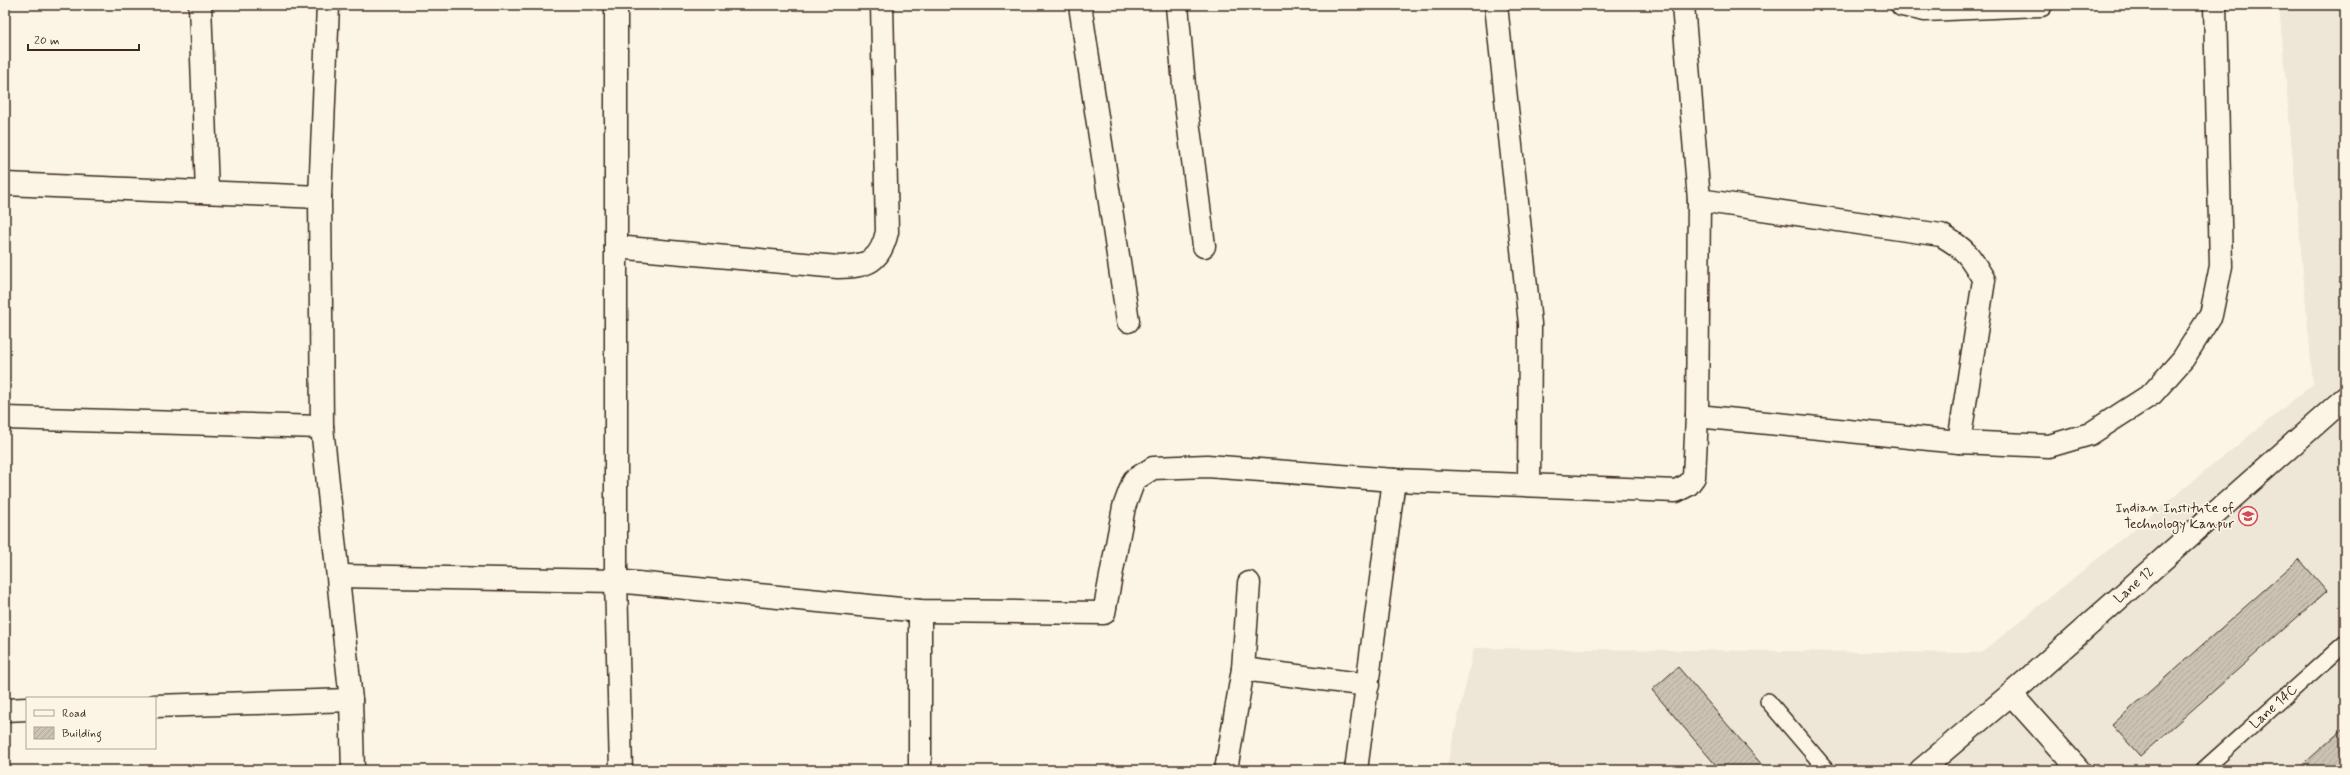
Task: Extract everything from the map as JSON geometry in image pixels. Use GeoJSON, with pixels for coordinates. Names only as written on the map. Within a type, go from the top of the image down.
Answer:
{"type":"FeatureCollection","features":[{"type":"Feature","properties":{"kind":"street"},"geometry":{"type":"LineString","coordinates":[[200,5],[207,192]]}},
{"type":"Feature","properties":{"kind":"street"},"geometry":{"type":"LineString","coordinates":[[328,5],[320,197],[322,427],[351,700],[353,770]]}},
{"type":"Feature","properties":{"kind":"street"},"geometry":{"type":"LineString","coordinates":[[616,5],[616,582],[621,770]]}},
{"type":"Feature","properties":{"kind":"street"},"geometry":{"type":"LineString","coordinates":[[616,247],[838,267],[859,266],[872,260],[883,248],[887,232],[882,5]]}},
{"type":"Feature","properties":{"kind":"street"},"geometry":{"type":"LineString","coordinates":[[1080,5],[1128,321]]}},
{"type":"Feature","properties":{"kind":"street"},"geometry":{"type":"LineString","coordinates":[[1177,5],[1185,97],[1204,246]]}},
{"type":"Feature","properties":{"kind":"street"},"geometry":{"type":"LineString","coordinates":[[1496,5],[1530,324],[1529,485]]}},
{"type":"Feature","properties":{"kind":"street"},"geometry":{"type":"LineString","coordinates":[[339,576],[616,582],[920,611],[1104,613],[1124,507],[1134,480],[1153,468],[1207,466],[1394,480],[1676,490],[1688,485],[1694,477],[1697,416],[1699,200],[1683,5]]}},
{"type":"Feature","properties":{"kind":"street"},"geometry":{"type":"LineString","coordinates":[[1902,5],[1926,10],[2041,5]]}},
{"type":"Feature","properties":{"kind":"street"},"geometry":{"type":"LineString","coordinates":[[1697,416],[1959,442],[2049,446],[2090,434],[2152,394],[2183,359],[2211,315],[2221,266],[2215,5]]}},
{"type":"Feature","properties":{"kind":"street"},"geometry":{"type":"LineString","coordinates":[[5,184],[320,197]]}},
{"type":"Feature","properties":{"kind":"street"},"geometry":{"type":"LineString","coordinates":[[1699,200],[1941,235],[1961,246],[1970,257],[1984,280],[1959,442]]}},
{"type":"Feature","properties":{"kind":"street","name":"Lane 12"},"geometry":{"type":"LineString","coordinates":[[1921,770],[2011,694],[2345,398]]}},
{"type":"Feature","properties":{"kind":"street"},"geometry":{"type":"LineString","coordinates":[[5,418],[322,427]]}},
{"type":"Feature","properties":{"kind":"street"},"geometry":{"type":"LineString","coordinates":[[1356,770],[1394,480]]}},
{"type":"Feature","properties":{"kind":"street"},"geometry":{"type":"LineString","coordinates":[[1226,770],[1243,670],[1249,583]]}},
{"type":"Feature","properties":{"kind":"street"},"geometry":{"type":"LineString","coordinates":[[920,611],[920,770]]}},
{"type":"Feature","properties":{"kind":"street"},"geometry":{"type":"LineString","coordinates":[[1243,670],[1368,685]]}},
{"type":"Feature","properties":{"kind":"street"},"geometry":{"type":"LineString","coordinates":[[2011,694],[2079,770]]}},
{"type":"Feature","properties":{"kind":"street"},"geometry":{"type":"LineString","coordinates":[[156,706],[351,700]]}},
{"type":"Feature","properties":{"kind":"street"},"geometry":{"type":"LineString","coordinates":[[5,710],[26,709]]}},
{"type":"Feature","properties":{"kind":"lane","name":"Lane 14C"},"geometry":{"type":"LineString","coordinates":[[2204,770],[2345,643]]}},
{"type":"Feature","properties":{"kind":"lane"},"geometry":{"type":"LineString","coordinates":[[1768,701],[1827,770]]}},
{"type":"Feature","properties":{"kind":"shaded area","name":"Indian Institute of Technology Kanpur"},"geometry":{"type":"Polygon","coordinates":[[[2279,5],[2345,5],[2345,770],[1446,770],[1474,648],[1981,653],[2313,384],[2279,5]]]}},
{"type":"Feature","properties":{"kind":"building"},"geometry":{"type":"Polygon","coordinates":[[[2299,559],[2327,591],[2140,756],[2112,725],[2299,559]]]}},
{"type":"Feature","properties":{"kind":"building"},"geometry":{"type":"Polygon","coordinates":[[[1678,667],[1763,766],[1759,770],[1720,770],[1652,690],[1678,667]]]}},
{"type":"Feature","properties":{"kind":"building"},"geometry":{"type":"Polygon","coordinates":[[[2345,727],[2345,770],[2297,770],[2345,727]]]}},
{"type":"Feature","properties":{"kind":"place","name":"Indian Institute of Technology Kanpur"},"geometry":{"type":"Point","coordinates":[2248,516]}}]}
